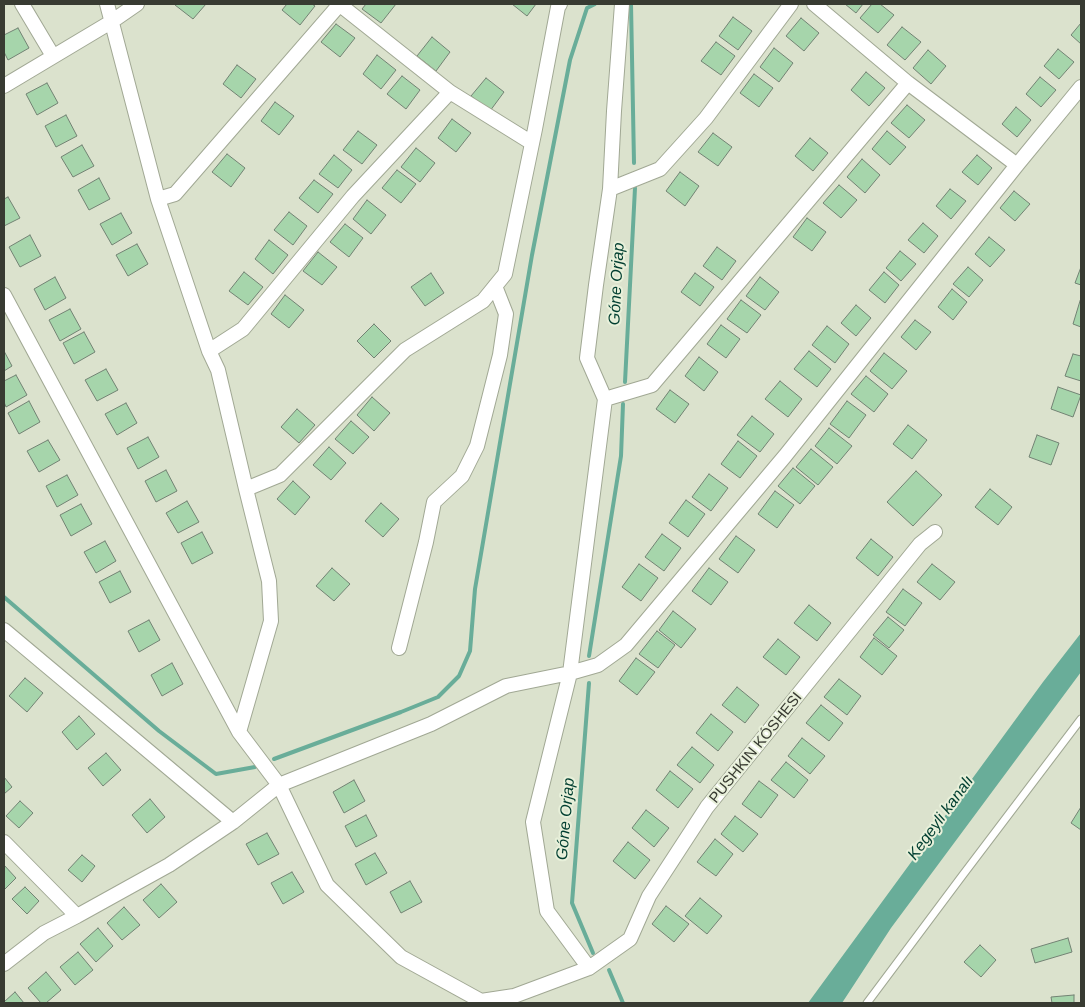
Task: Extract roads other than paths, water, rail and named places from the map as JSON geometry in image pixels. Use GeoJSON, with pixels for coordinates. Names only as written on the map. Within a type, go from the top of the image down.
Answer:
{"type":"FeatureCollection","features":[{"type":"Feature","properties":{"kind":"street"},"geometry":{"type":"LineString","coordinates":[[22,4],[53,56]]}},
{"type":"Feature","properties":{"kind":"street"},"geometry":{"type":"LineString","coordinates":[[107,4],[158,199],[209,352],[218,370],[269,581],[272,621],[239,732]]}},
{"type":"Feature","properties":{"kind":"street"},"geometry":{"type":"LineString","coordinates":[[4,86],[111,22],[137,4]]}},
{"type":"Feature","properties":{"kind":"street"},"geometry":{"type":"LineString","coordinates":[[158,199],[175,194],[339,4],[450,92],[532,143]]}},
{"type":"Feature","properties":{"kind":"street"},"geometry":{"type":"LineString","coordinates":[[246,489],[280,475],[405,350],[483,301],[505,274],[560,4]]}},
{"type":"Feature","properties":{"kind":"street"},"geometry":{"type":"LineString","coordinates":[[589,968],[547,911],[533,822],[570,673],[605,399],[588,358],[610,189],[622,4]]}},
{"type":"Feature","properties":{"kind":"street"},"geometry":{"type":"LineString","coordinates":[[610,189],[660,169],[706,118],[791,4]]}},
{"type":"Feature","properties":{"kind":"street"},"geometry":{"type":"LineString","coordinates":[[814,4],[908,83],[1017,165]]}},
{"type":"Feature","properties":{"kind":"street"},"geometry":{"type":"LineString","coordinates":[[605,399],[652,385],[908,83]]}},
{"type":"Feature","properties":{"kind":"street"},"geometry":{"type":"LineString","coordinates":[[4,964],[44,933],[169,865],[233,822],[279,785],[431,724],[506,686],[570,673],[598,665],[626,645],[785,456],[1081,87]]}},
{"type":"Feature","properties":{"kind":"street"},"geometry":{"type":"LineString","coordinates":[[209,352],[243,329],[353,196],[450,92]]}},
{"type":"Feature","properties":{"kind":"street"},"geometry":{"type":"LineString","coordinates":[[399,648],[426,542],[434,502],[462,476],[477,446],[500,355],[506,314],[495,286]]}},
{"type":"Feature","properties":{"kind":"street","name":"PUSHKIN KÓSHESI"},"geometry":{"type":"LineString","coordinates":[[4,295],[239,732],[279,785],[326,885],[401,957],[482,1001],[514,996],[589,968],[630,940],[649,896],[707,807],[920,544],[934,532]]}},
{"type":"Feature","properties":{"kind":"street"},"geometry":{"type":"LineString","coordinates":[[4,630],[233,822]]}},
{"type":"Feature","properties":{"kind":"street"},"geometry":{"type":"LineString","coordinates":[[4,842],[77,916]]}},
{"type":"Feature","properties":{"kind":"lane"},"geometry":{"type":"LineString","coordinates":[[867,1003],[1081,719]]}},
{"type":"Feature","properties":{"kind":"water"},"geometry":{"type":"Polygon","coordinates":[[[1081,633],[1081,672],[891,928],[842,1003],[808,1003],[1043,682],[1081,633]]]}},
{"type":"Feature","properties":{"kind":"waterway"},"geometry":{"type":"LineString","coordinates":[[274,759],[438,697],[459,676],[470,651],[475,589],[532,255],[570,60],[587,8],[595,4]]}},
{"type":"Feature","properties":{"kind":"waterway","name":"Góne Orjap"},"geometry":{"type":"LineString","coordinates":[[631,4],[634,163]]}},
{"type":"Feature","properties":{"kind":"waterway","name":"Góne Orjap"},"geometry":{"type":"LineString","coordinates":[[625,382],[635,188]]}},
{"type":"Feature","properties":{"kind":"waterway","name":"Góne Orjap"},"geometry":{"type":"LineString","coordinates":[[589,656],[621,456],[623,404]]}},
{"type":"Feature","properties":{"kind":"waterway"},"geometry":{"type":"LineString","coordinates":[[4,597],[159,731],[216,774],[255,767]]}},
{"type":"Feature","properties":{"kind":"waterway","name":"Góne Orjap"},"geometry":{"type":"LineString","coordinates":[[589,683],[572,903],[593,953]]}},
{"type":"Feature","properties":{"kind":"waterway","name":"Góne Orjap"},"geometry":{"type":"LineString","coordinates":[[609,970],[623,1003]]}},
{"type":"Feature","properties":{"kind":"water label","name":"Kegeyli kanalı"},"geometry":{"type":"Point","coordinates":[941,818]}}]}
